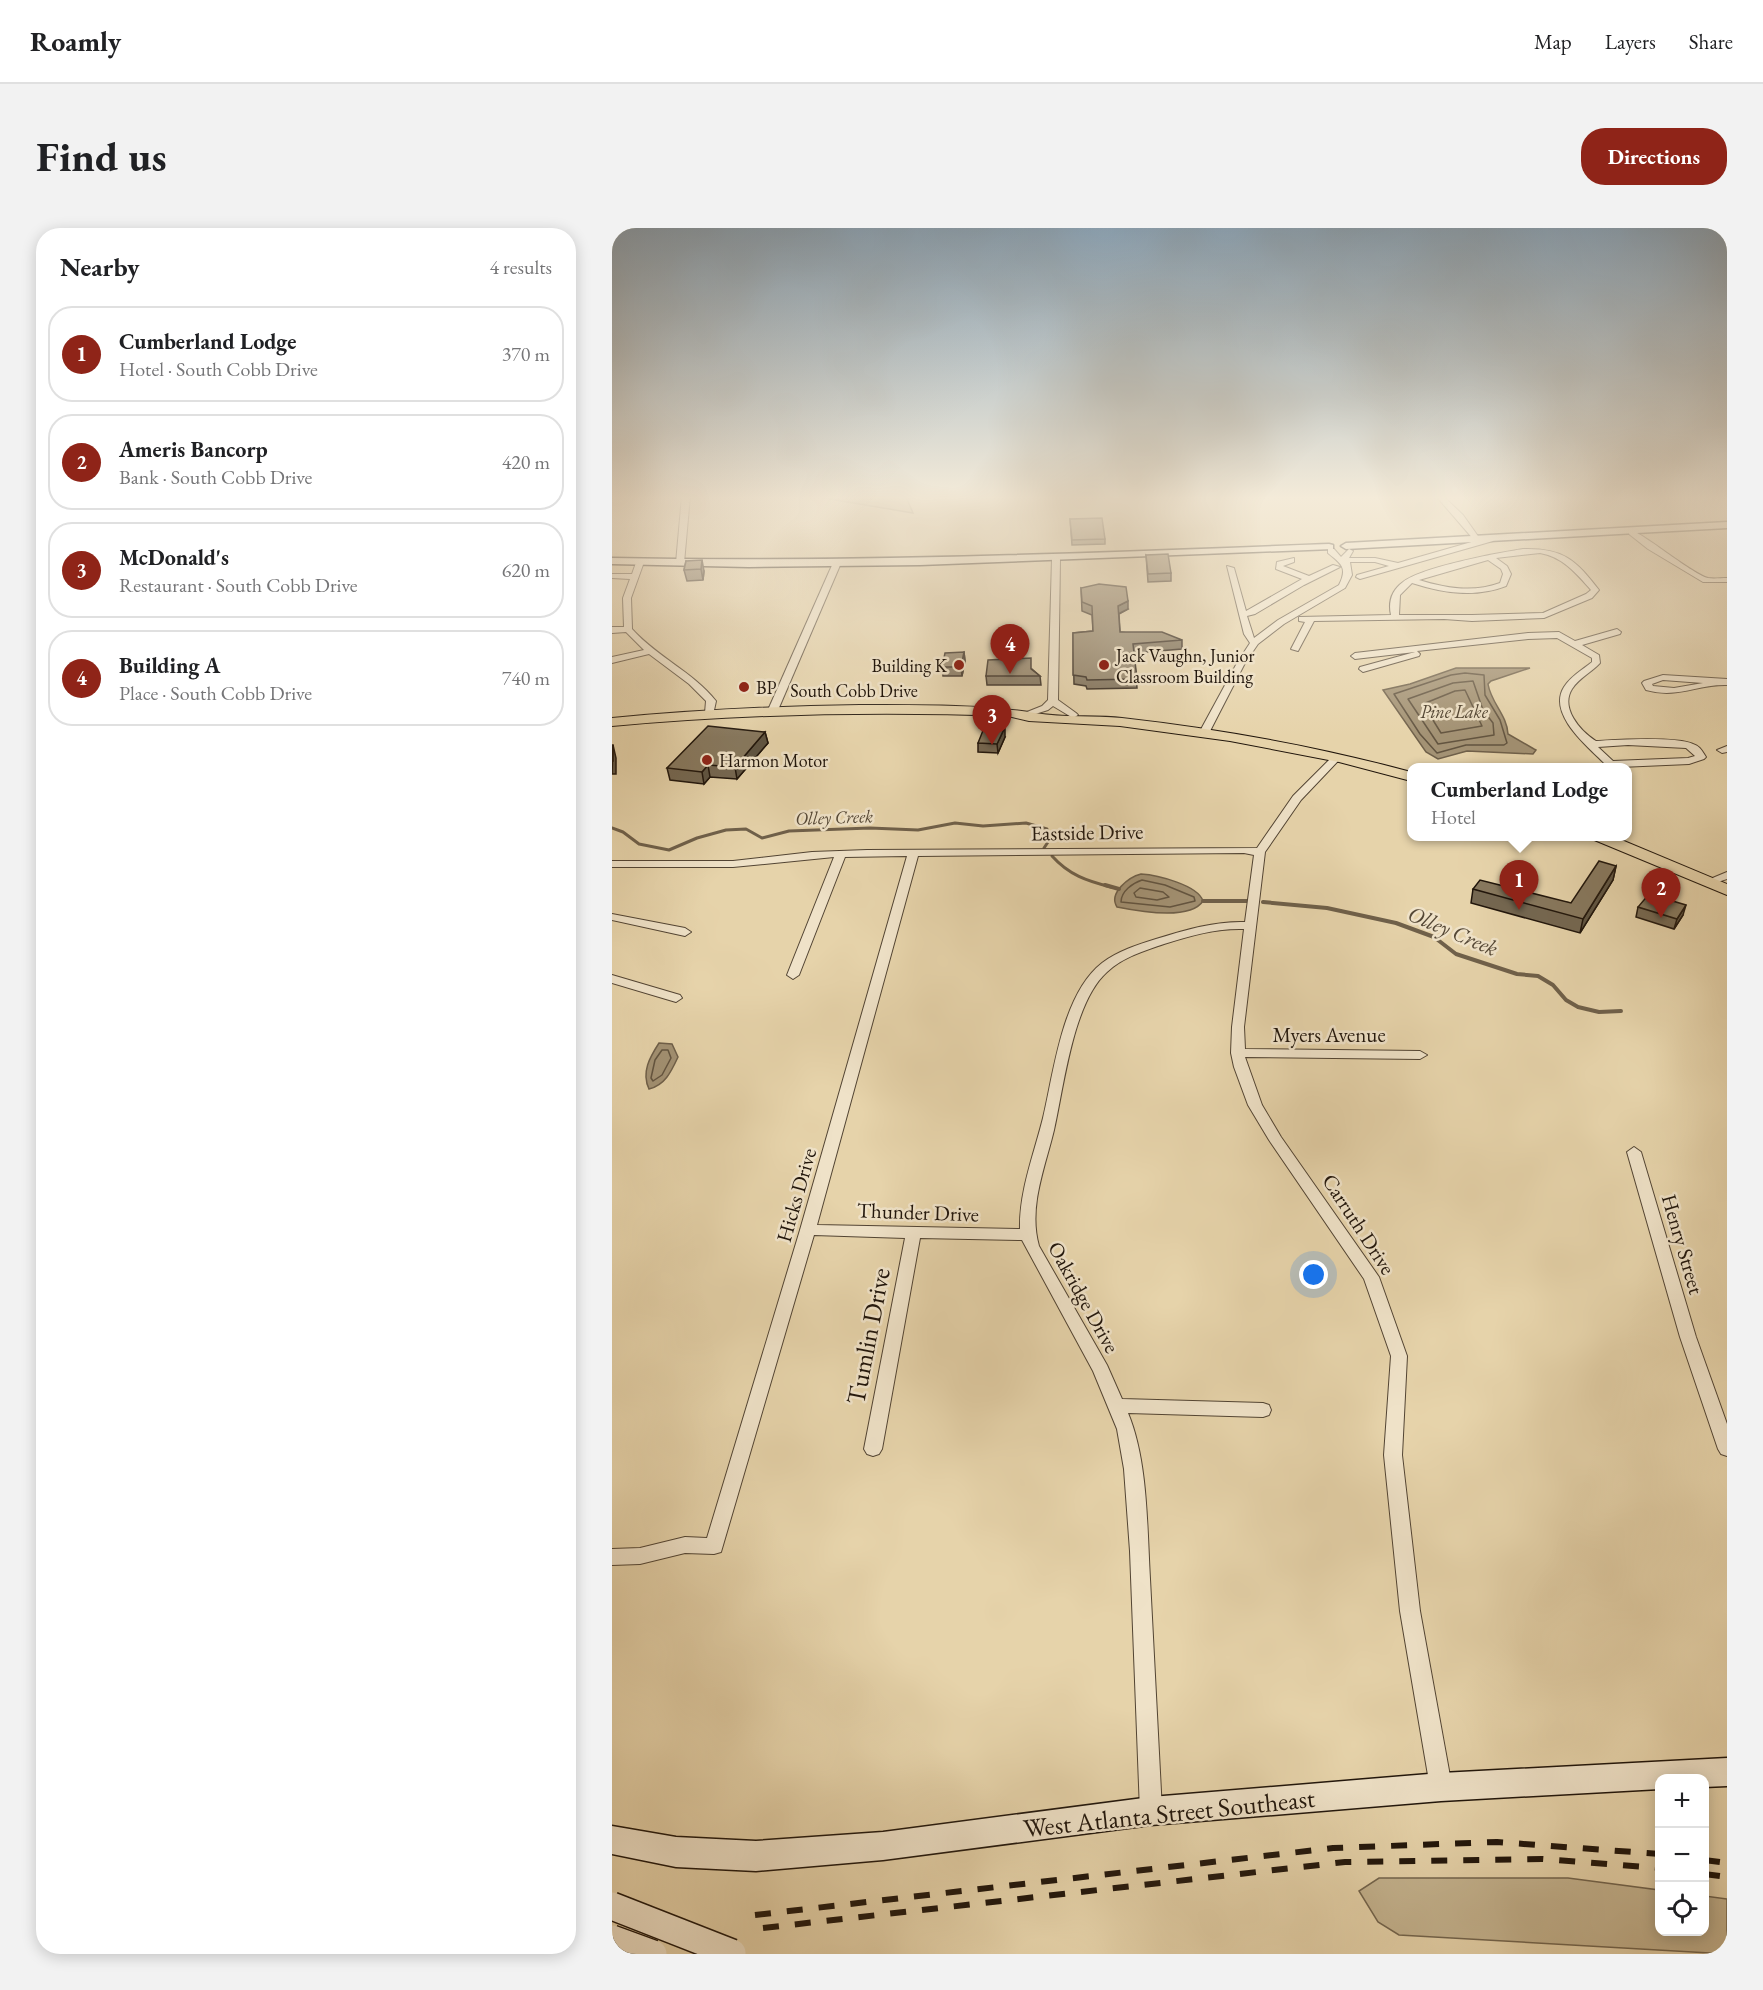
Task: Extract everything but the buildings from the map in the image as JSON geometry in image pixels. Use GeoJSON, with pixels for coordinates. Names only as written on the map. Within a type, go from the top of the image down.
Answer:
{"type":"FeatureCollection","features":[{"type":"Feature","properties":{"kind":"main road","name":"South Cobb Drive"},"geometry":{"type":"LineString","coordinates":[[612,722],[772,710],[894,708],[1028,713],[1029,717],[1070,720],[1076,717],[1204,733],[1336,758],[1407,776]]}},
{"type":"Feature","properties":{"kind":"main road"},"geometry":{"type":"LineString","coordinates":[[1607,841],[1727,890]]}},
{"type":"Feature","properties":{"kind":"street"},"geometry":{"type":"LineString","coordinates":[[625,577],[635,577],[623,604],[628,629],[648,652],[704,692],[711,701],[710,713]]}},
{"type":"Feature","properties":{"kind":"street"},"geometry":{"type":"LineString","coordinates":[[772,710],[831,577]]}},
{"type":"Feature","properties":{"kind":"street"},"geometry":{"type":"LineString","coordinates":[[1053,701],[1056,577]]}},
{"type":"Feature","properties":{"kind":"street"},"geometry":{"type":"LineString","coordinates":[[1232,577],[1248,634],[1255,642]]}},
{"type":"Feature","properties":{"kind":"street"},"geometry":{"type":"LineString","coordinates":[[1302,577],[1308,579]]}},
{"type":"Feature","properties":{"kind":"street"},"geometry":{"type":"LineString","coordinates":[[1243,614],[1252,612],[1314,577]]}},
{"type":"Feature","properties":{"kind":"street"},"geometry":{"type":"LineString","coordinates":[[1204,733],[1241,663],[1255,642],[1288,618],[1342,586],[1347,577]]}},
{"type":"Feature","properties":{"kind":"street"},"geometry":{"type":"LineString","coordinates":[[1395,616],[1394,604],[1397,591],[1411,580],[1424,577]]}},
{"type":"Feature","properties":{"kind":"street"},"geometry":{"type":"LineString","coordinates":[[1411,580],[1456,590],[1494,588],[1503,584],[1506,577]]}},
{"type":"Feature","properties":{"kind":"street"},"geometry":{"type":"LineString","coordinates":[[1288,618],[1395,616],[1472,618],[1550,614],[1594,593],[1594,588],[1582,577]]}},
{"type":"Feature","properties":{"kind":"street"},"geometry":{"type":"LineString","coordinates":[[1700,577],[1706,580],[1727,580]]}},
{"type":"Feature","properties":{"kind":"street"},"geometry":{"type":"LineString","coordinates":[[1294,649],[1311,619]]}},
{"type":"Feature","properties":{"kind":"street"},"geometry":{"type":"LineString","coordinates":[[612,630],[628,629]]}},
{"type":"Feature","properties":{"kind":"street"},"geometry":{"type":"LineString","coordinates":[[1575,644],[1617,632]]}},
{"type":"Feature","properties":{"kind":"street"},"geometry":{"type":"LineString","coordinates":[[1363,669],[1460,643],[1559,634],[1594,654],[1596,663],[1565,690],[1562,705],[1564,713],[1587,741],[1594,744],[1628,742],[1688,745],[1696,749],[1701,757],[1689,761],[1632,764]]}},
{"type":"Feature","properties":{"kind":"street"},"geometry":{"type":"LineString","coordinates":[[1355,656],[1432,649]]}},
{"type":"Feature","properties":{"kind":"street"},"geometry":{"type":"LineString","coordinates":[[612,660],[648,652]]}},
{"type":"Feature","properties":{"kind":"street"},"geometry":{"type":"LineString","coordinates":[[1715,682],[1667,691],[1654,690],[1647,683],[1652,679],[1663,678],[1727,682]]}},
{"type":"Feature","properties":{"kind":"street"},"geometry":{"type":"LineString","coordinates":[[1028,713],[1044,708],[1053,701]]}},
{"type":"Feature","properties":{"kind":"street"},"geometry":{"type":"LineString","coordinates":[[1053,701],[1076,717]]}},
{"type":"Feature","properties":{"kind":"street"},"geometry":{"type":"LineString","coordinates":[[1594,744],[1592,746],[1604,763]]}},
{"type":"Feature","properties":{"kind":"street","name":"Carruth Drive"},"geometry":{"type":"LineString","coordinates":[[1336,758],[1297,798],[1260,852],[1238,1027],[1238,1053],[1245,1082],[1265,1122],[1371,1277],[1388,1318],[1399,1356],[1393,1455],[1410,1611],[1441,1787]]}},
{"type":"Feature","properties":{"kind":"street","name":"Eastside Drive"},"geometry":{"type":"LineString","coordinates":[[612,864],[733,864],[841,854],[1244,850],[1260,852]]}},
{"type":"Feature","properties":{"kind":"street"},"geometry":{"type":"LineString","coordinates":[[793,975],[841,854]]}},
{"type":"Feature","properties":{"kind":"street","name":"Hicks Drive"},"geometry":{"type":"LineString","coordinates":[[612,1557],[640,1556],[685,1545],[714,1546],[808,1230],[913,854]]}},
{"type":"Feature","properties":{"kind":"street"},"geometry":{"type":"LineString","coordinates":[[1709,882],[1727,876]]}},
{"type":"Feature","properties":{"kind":"street"},"geometry":{"type":"LineString","coordinates":[[612,917],[685,932]]}},
{"type":"Feature","properties":{"kind":"street","name":"Oakridge Drive"},"geometry":{"type":"LineString","coordinates":[[1150,1811],[1138,1527],[1130,1449],[1118,1406],[1069,1309],[1027,1235],[1026,1225],[1075,1012],[1091,981],[1107,965],[1124,955],[1169,938],[1230,925],[1251,926]]}},
{"type":"Feature","properties":{"kind":"street"},"geometry":{"type":"LineString","coordinates":[[612,979],[676,998]]}},
{"type":"Feature","properties":{"kind":"street","name":"Myers Avenue"},"geometry":{"type":"LineString","coordinates":[[1238,1053],[1420,1055]]}},
{"type":"Feature","properties":{"kind":"street","name":"Henry Street"},"geometry":{"type":"LineString","coordinates":[[1634,1152],[1688,1337],[1727,1449]]}},
{"type":"Feature","properties":{"kind":"street","name":"Thunder Drive"},"geometry":{"type":"LineString","coordinates":[[808,1230],[1027,1235]]}},
{"type":"Feature","properties":{"kind":"street","name":"Tumlin Drive"},"geometry":{"type":"LineString","coordinates":[[873,1449],[914,1232]]}},
{"type":"Feature","properties":{"kind":"street"},"geometry":{"type":"LineString","coordinates":[[1118,1406],[1263,1410]]}},
{"type":"Feature","properties":{"kind":"street","name":"West Atlanta Street Southeast"},"geometry":{"type":"LineString","coordinates":[[612,1840],[676,1852],[756,1856],[883,1846],[1150,1811],[1441,1787],[1727,1772]]}},
{"type":"Feature","properties":{"kind":"street"},"geometry":{"type":"LineString","coordinates":[[612,1906],[734,1954]]}},
{"type":"Feature","properties":{"kind":"street"},"geometry":{"type":"LineString","coordinates":[[612,1939],[653,1954]]}},
{"type":"Feature","properties":{"kind":"shaded area"},"geometry":{"type":"Polygon","coordinates":[[[1379,1878],[1568,1878],[1655,1889],[1655,1936],[1709,1936],[1709,1897],[1727,1899],[1727,1954],[1399,1935],[1378,1922],[1359,1891],[1379,1878]]]}},
{"type":"Feature","properties":{"kind":"water","name":"Pine Lake"},"geometry":{"type":"Polygon","coordinates":[[[1456,668],[1530,668],[1488,684],[1505,721],[1508,734],[1536,750],[1533,754],[1467,751],[1438,759],[1426,752],[1383,690],[1410,684],[1456,668]]]}},
{"type":"Feature","properties":{"kind":"water"},"geometry":{"type":"Polygon","coordinates":[[[1141,874],[1157,876],[1185,886],[1200,895],[1203,901],[1187,911],[1175,913],[1117,907],[1115,896],[1117,891],[1131,878],[1141,874]]]}},
{"type":"Feature","properties":{"kind":"water"},"geometry":{"type":"Polygon","coordinates":[[[659,1043],[672,1044],[678,1057],[663,1081],[649,1089],[646,1071],[659,1043]]]}},
{"type":"Feature","properties":{"kind":"waterway","name":"Olley Creek"},"geometry":{"type":"LineString","coordinates":[[612,828],[623,832],[639,844],[669,850],[697,838],[726,830],[746,829],[762,838],[789,831],[870,828],[918,830],[955,823],[983,826],[1026,823],[1047,829],[1048,842],[1044,848]]}},
{"type":"Feature","properties":{"kind":"waterway","name":"Olley Creek"},"geometry":{"type":"LineString","coordinates":[[1052,856],[1065,868],[1079,876],[1111,887]]}},
{"type":"Feature","properties":{"kind":"waterway","name":"Olley Creek"},"geometry":{"type":"LineString","coordinates":[[1105,885],[1119,889]]}},
{"type":"Feature","properties":{"kind":"waterway","name":"Olley Creek"},"geometry":{"type":"LineString","coordinates":[[1203,901],[1247,901]]}},
{"type":"Feature","properties":{"kind":"waterway","name":"Olley Creek"},"geometry":{"type":"LineString","coordinates":[[1263,902],[1327,908],[1396,923],[1434,937],[1456,954],[1517,974],[1538,976],[1553,985],[1566,1000],[1578,1007],[1599,1012],[1621,1011]]}},
{"type":"Feature","properties":{"kind":"railway"},"geometry":{"type":"LineString","coordinates":[[755,1915],[1333,1848],[1497,1842],[1655,1854]]}},
{"type":"Feature","properties":{"kind":"railway"},"geometry":{"type":"LineString","coordinates":[[763,1928],[1345,1862],[1542,1859],[1655,1868]]}},
{"type":"Feature","properties":{"kind":"railway"},"geometry":{"type":"LineString","coordinates":[[1709,1861],[1727,1863]]}},
{"type":"Feature","properties":{"kind":"railway"},"geometry":{"type":"LineString","coordinates":[[1709,1875],[1727,1877]]}},
{"type":"Feature","properties":{"kind":"place","name":"Building K"},"geometry":{"type":"Point","coordinates":[959,665]}},
{"type":"Feature","properties":{"kind":"place","name":"Jack Vaughn, Junior Classroom Building"},"geometry":{"type":"Point","coordinates":[1104,665]}},
{"type":"Feature","properties":{"kind":"place","name":"Building A"},"geometry":{"type":"Point","coordinates":[1010,674]}},
{"type":"Feature","properties":{"kind":"place","name":"BP"},"geometry":{"type":"Point","coordinates":[744,687]}},
{"type":"Feature","properties":{"kind":"place","name":"McDonald's"},"geometry":{"type":"Point","coordinates":[992,745]}},
{"type":"Feature","properties":{"kind":"place","name":"Harmon Motor"},"geometry":{"type":"Point","coordinates":[707,760]}},
{"type":"Feature","properties":{"kind":"place","name":"Cumberland Lodge"},"geometry":{"type":"Point","coordinates":[1519,910]}},
{"type":"Feature","properties":{"kind":"place","name":"Ameris Bancorp"},"geometry":{"type":"Point","coordinates":[1661,918]}}]}
